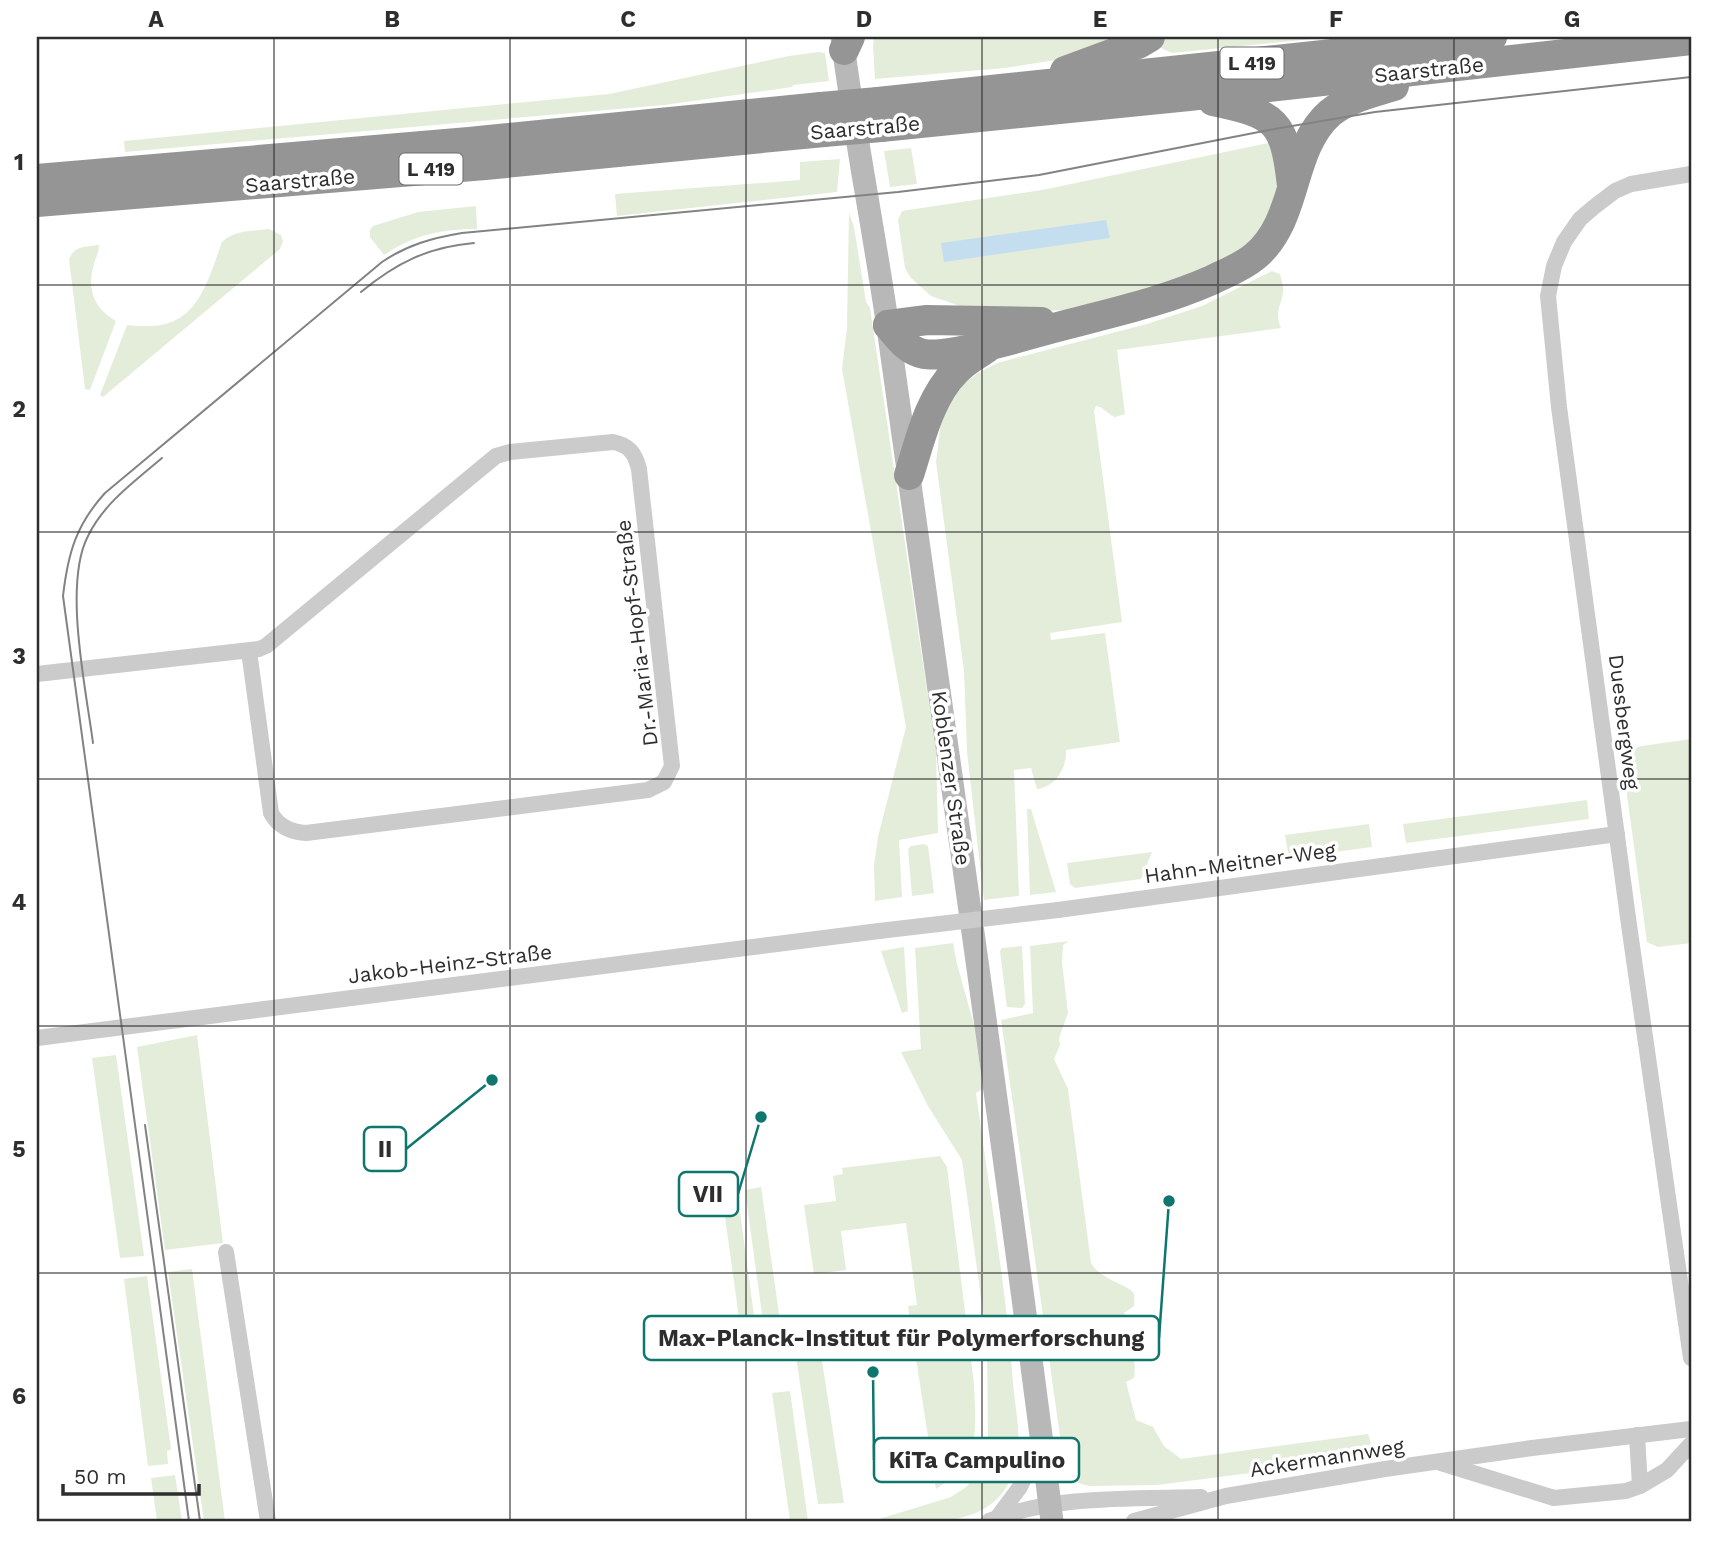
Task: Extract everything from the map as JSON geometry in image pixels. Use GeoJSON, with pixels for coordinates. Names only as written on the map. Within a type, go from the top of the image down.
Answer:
{"type":"FeatureCollection","features":[{"type":"Feature","properties":{"kind":"highway"},"geometry":{"type":"LineString","coordinates":[[1012,89],[1093,61],[1150,37]]}},
{"type":"Feature","properties":{"kind":"highway","name":"Saarstraße"},"geometry":{"type":"LineString","coordinates":[[880,115],[1012,89],[1492,37]]}},
{"type":"Feature","properties":{"kind":"highway","name":"Saarstraße"},"geometry":{"type":"LineString","coordinates":[[37,179],[469,142],[1189,96],[1691,40]]}},
{"type":"Feature","properties":{"kind":"highway"},"geometry":{"type":"LineString","coordinates":[[888,325],[908,347],[927,355],[990,346],[1168,298],[1228,273],[1262,250],[1277,229],[1312,137],[1330,113],[1357,98],[1450,67]]}},
{"type":"Feature","properties":{"kind":"highway"},"geometry":{"type":"LineString","coordinates":[[1189,96],[1250,109],[1272,122],[1279,129],[1286,144],[1292,188]]}},
{"type":"Feature","properties":{"kind":"highway","name":"Saarstraße"},"geometry":{"type":"LineString","coordinates":[[37,202],[471,166],[823,119]]}},
{"type":"Feature","properties":{"kind":"highway"},"geometry":{"type":"LineString","coordinates":[[888,325],[927,320],[1072,323]]}},
{"type":"Feature","properties":{"kind":"highway"},"geometry":{"type":"LineString","coordinates":[[909,475],[925,426],[944,386],[956,370],[990,346]]}},
{"type":"Feature","properties":{"kind":"main road","name":"Koblenzer Straße"},"geometry":{"type":"LineString","coordinates":[[845,41],[865,196],[888,325],[982,996],[1051,1513]]}},
{"type":"Feature","properties":{"kind":"street","name":"Duesbergweg"},"geometry":{"type":"LineString","coordinates":[[1691,174],[1631,184],[1615,191],[1594,207],[1580,219],[1564,242],[1548,296],[1559,407],[1691,1358]]}},
{"type":"Feature","properties":{"kind":"street","name":"Dr.-Maria-Hopf-Straße"},"geometry":{"type":"LineString","coordinates":[[37,674],[249,651],[266,646],[496,456],[602,441],[621,444],[632,452],[639,468],[672,766],[664,782],[648,790],[295,832],[274,819],[271,813],[249,651]]}},
{"type":"Feature","properties":{"kind":"street","name":"Hahn-Meitner-Weg"},"geometry":{"type":"LineString","coordinates":[[873,932],[1058,910],[1617,834]]}},
{"type":"Feature","properties":{"kind":"street","name":"Jakob-Heinz-Straße"},"geometry":{"type":"LineString","coordinates":[[37,1038],[873,932]]}},
{"type":"Feature","properties":{"kind":"street"},"geometry":{"type":"LineString","coordinates":[[226,1252],[268,1521]]}},
{"type":"Feature","properties":{"kind":"street","name":"Ackermannweg"},"geometry":{"type":"LineString","coordinates":[[1134,1521],[1226,1496],[1435,1462],[1691,1429]]}},
{"type":"Feature","properties":{"kind":"street"},"geometry":{"type":"LineString","coordinates":[[1637,1435],[1640,1486]]}},
{"type":"Feature","properties":{"kind":"street"},"geometry":{"type":"LineString","coordinates":[[993,1519],[1020,1487],[1040,1444]]}},
{"type":"Feature","properties":{"kind":"street","name":"Ackermannweg"},"geometry":{"type":"LineString","coordinates":[[1435,1462],[1553,1497],[1626,1491],[1640,1486],[1667,1470],[1691,1444]]}},
{"type":"Feature","properties":{"kind":"street","name":"Ackermannweg"},"geometry":{"type":"LineString","coordinates":[[993,1519],[1051,1513],[1102,1500],[1226,1496]]}},
{"type":"Feature","properties":{"kind":"green space"},"geometry":{"type":"Polygon","coordinates":[[[874,37],[1131,37],[1062,59],[1005,68],[875,79],[874,37]]]}},
{"type":"Feature","properties":{"kind":"green space"},"geometry":{"type":"Polygon","coordinates":[[[1167,37],[1331,37],[1172,53],[1159,47],[1167,37]]]}},
{"type":"Feature","properties":{"kind":"green space"},"geometry":{"type":"Polygon","coordinates":[[[819,52],[825,53],[829,81],[792,87],[664,105],[125,152],[124,141],[609,94],[819,52]]]}},
{"type":"Feature","properties":{"kind":"green space"},"geometry":{"type":"Polygon","coordinates":[[[1278,141],[1279,188],[1260,233],[1246,248],[1206,271],[1083,309],[977,312],[931,296],[910,277],[905,268],[898,220],[902,211],[1042,190],[1278,141]]]}},
{"type":"Feature","properties":{"kind":"green space"},"geometry":{"type":"Polygon","coordinates":[[[911,148],[917,184],[890,187],[884,151],[911,148]]]}},
{"type":"Feature","properties":{"kind":"green space"},"geometry":{"type":"Polygon","coordinates":[[[840,159],[837,192],[617,216],[615,194],[800,180],[800,162],[840,159]]]}},
{"type":"Feature","properties":{"kind":"green space"},"geometry":{"type":"Polygon","coordinates":[[[476,206],[477,229],[428,234],[406,242],[384,255],[370,237],[373,226],[418,212],[476,206]]]}},
{"type":"Feature","properties":{"kind":"green space"},"geometry":{"type":"Polygon","coordinates":[[[849,213],[854,227],[866,302],[870,308],[936,751],[938,833],[899,840],[902,897],[875,901],[874,865],[878,837],[906,727],[842,369],[847,328],[849,213]]]}},
{"type":"Feature","properties":{"kind":"green space"},"geometry":{"type":"Polygon","coordinates":[[[269,229],[281,235],[283,241],[280,249],[103,397],[100,395],[127,325],[150,326],[181,317],[201,294],[222,242],[238,233],[269,229]]]}},
{"type":"Feature","properties":{"kind":"green space"},"geometry":{"type":"Polygon","coordinates":[[[99,245],[91,276],[92,291],[98,305],[116,321],[90,390],[85,389],[69,259],[78,249],[99,245]]]}},
{"type":"Feature","properties":{"kind":"green space"},"geometry":{"type":"Polygon","coordinates":[[[1272,271],[1280,274],[1283,285],[1278,313],[1281,328],[1117,350],[1125,414],[1115,417],[1096,406],[1094,411],[1122,622],[1050,633],[1051,640],[1105,633],[1120,742],[1066,750],[1065,763],[1059,775],[1050,784],[1037,789],[1031,768],[1014,770],[1019,896],[984,900],[967,752],[964,671],[936,462],[942,414],[964,384],[997,363],[1147,324],[1202,306],[1272,271]]]}},
{"type":"Feature","properties":{"kind":"green space"},"geometry":{"type":"Polygon","coordinates":[[[1691,739],[1691,943],[1658,947],[1647,942],[1621,751],[1691,739]]]}},
{"type":"Feature","properties":{"kind":"green space"},"geometry":{"type":"Polygon","coordinates":[[[1587,800],[1589,819],[1406,843],[1403,824],[1587,800]]]}},
{"type":"Feature","properties":{"kind":"green space"},"geometry":{"type":"Polygon","coordinates":[[[1027,809],[1031,809],[1056,892],[1030,895],[1027,809]]]}},
{"type":"Feature","properties":{"kind":"green space"},"geometry":{"type":"Polygon","coordinates":[[[1369,824],[1372,847],[1289,858],[1285,835],[1369,824]]]}},
{"type":"Feature","properties":{"kind":"green space"},"geometry":{"type":"Polygon","coordinates":[[[924,844],[928,846],[934,893],[912,896],[908,849],[924,844]]]}},
{"type":"Feature","properties":{"kind":"green space"},"geometry":{"type":"Polygon","coordinates":[[[1152,852],[1141,879],[1075,888],[1070,884],[1067,863],[1152,852]]]}},
{"type":"Feature","properties":{"kind":"green space"},"geometry":{"type":"Polygon","coordinates":[[[1069,941],[1063,945],[1062,962],[1068,1013],[1054,1059],[1068,1089],[1091,1263],[1102,1274],[1132,1291],[1134,1295],[1134,1306],[1124,1313],[1135,1370],[1134,1378],[1126,1382],[1136,1420],[1153,1427],[1164,1446],[1181,1459],[1368,1434],[1371,1443],[1367,1456],[1157,1485],[1089,1486],[1078,1483],[1064,1464],[1001,1020],[1033,1013],[1030,946],[1069,941]]]}},
{"type":"Feature","properties":{"kind":"green space"},"geometry":{"type":"Polygon","coordinates":[[[953,943],[974,1025],[983,1089],[976,1093],[1006,1310],[1018,1423],[1017,1463],[1005,1489],[991,1504],[978,1512],[929,1522],[879,1521],[951,1497],[966,1487],[983,1467],[988,1442],[987,1341],[962,1160],[928,1106],[901,1052],[921,1049],[915,948],[953,943]]]}},
{"type":"Feature","properties":{"kind":"green space"},"geometry":{"type":"Polygon","coordinates":[[[1022,946],[1025,1004],[1022,1008],[1007,1007],[1000,951],[1002,948],[1022,946]]]}},
{"type":"Feature","properties":{"kind":"green space"},"geometry":{"type":"Polygon","coordinates":[[[904,947],[908,1011],[902,1013],[881,951],[904,947]]]}},
{"type":"Feature","properties":{"kind":"green space"},"geometry":{"type":"Polygon","coordinates":[[[197,1035],[223,1243],[165,1250],[137,1047],[197,1035]]]}},
{"type":"Feature","properties":{"kind":"green space"},"geometry":{"type":"Polygon","coordinates":[[[116,1055],[144,1256],[120,1258],[92,1058],[116,1055]]]}},
{"type":"Feature","properties":{"kind":"green space"},"geometry":{"type":"Polygon","coordinates":[[[940,1156],[947,1167],[974,1384],[975,1431],[973,1444],[961,1468],[936,1489],[908,1306],[917,1305],[906,1223],[841,1231],[846,1270],[814,1274],[804,1205],[836,1201],[833,1176],[843,1174],[842,1168],[940,1156]]]}},
{"type":"Feature","properties":{"kind":"green space"},"geometry":{"type":"Polygon","coordinates":[[[761,1187],[785,1356],[768,1358],[745,1190],[761,1187]]]}},
{"type":"Feature","properties":{"kind":"green space"},"geometry":{"type":"Polygon","coordinates":[[[737,1190],[759,1352],[744,1354],[724,1210],[719,1209],[717,1192],[737,1190]]]}},
{"type":"Feature","properties":{"kind":"green space"},"geometry":{"type":"Polygon","coordinates":[[[192,1269],[225,1521],[204,1521],[168,1272],[192,1269]]]}},
{"type":"Feature","properties":{"kind":"green space"},"geometry":{"type":"Polygon","coordinates":[[[147,1276],[171,1449],[167,1451],[168,1464],[148,1466],[124,1279],[147,1276]]]}},
{"type":"Feature","properties":{"kind":"green space"},"geometry":{"type":"Polygon","coordinates":[[[820,1348],[844,1503],[818,1504],[795,1350],[820,1348]]]}},
{"type":"Feature","properties":{"kind":"green space"},"geometry":{"type":"Polygon","coordinates":[[[790,1391],[808,1521],[790,1521],[772,1393],[790,1391]]]}},
{"type":"Feature","properties":{"kind":"green space"},"geometry":{"type":"Polygon","coordinates":[[[175,1475],[182,1521],[157,1521],[151,1478],[175,1475]]]}},
{"type":"Feature","properties":{"kind":"water"},"geometry":{"type":"Polygon","coordinates":[[[1106,220],[1110,238],[944,262],[941,243],[1106,220]]]}},
{"type":"Feature","properties":{"kind":"tram line"},"geometry":{"type":"LineString","coordinates":[[189,1521],[63,596],[75,540],[87,517],[105,493],[382,262],[430,240],[462,233],[898,192],[1039,175],[1375,112],[1691,77]]}},
{"type":"Feature","properties":{"kind":"tram line"},"geometry":{"type":"LineString","coordinates":[[361,292],[413,258],[442,248],[474,243]]}},
{"type":"Feature","properties":{"kind":"tram line"},"geometry":{"type":"LineString","coordinates":[[93,743],[78,637],[77,581],[81,556],[88,536],[103,513],[121,493],[162,458]]}},
{"type":"Feature","properties":{"kind":"tram line"},"geometry":{"type":"LineString","coordinates":[[145,1125],[200,1521]]}},
{"type":"Feature","properties":{"kind":"place","name":"II"},"geometry":{"type":"Point","coordinates":[492,1080]}},
{"type":"Feature","properties":{"kind":"place","name":"VII"},"geometry":{"type":"Point","coordinates":[761,1117]}},
{"type":"Feature","properties":{"kind":"place","name":"Max-Planck-Institut für Polymerforschung"},"geometry":{"type":"Point","coordinates":[1169,1201]}},
{"type":"Feature","properties":{"kind":"place","name":"KiTa Campulino"},"geometry":{"type":"Point","coordinates":[873,1372]}}]}
